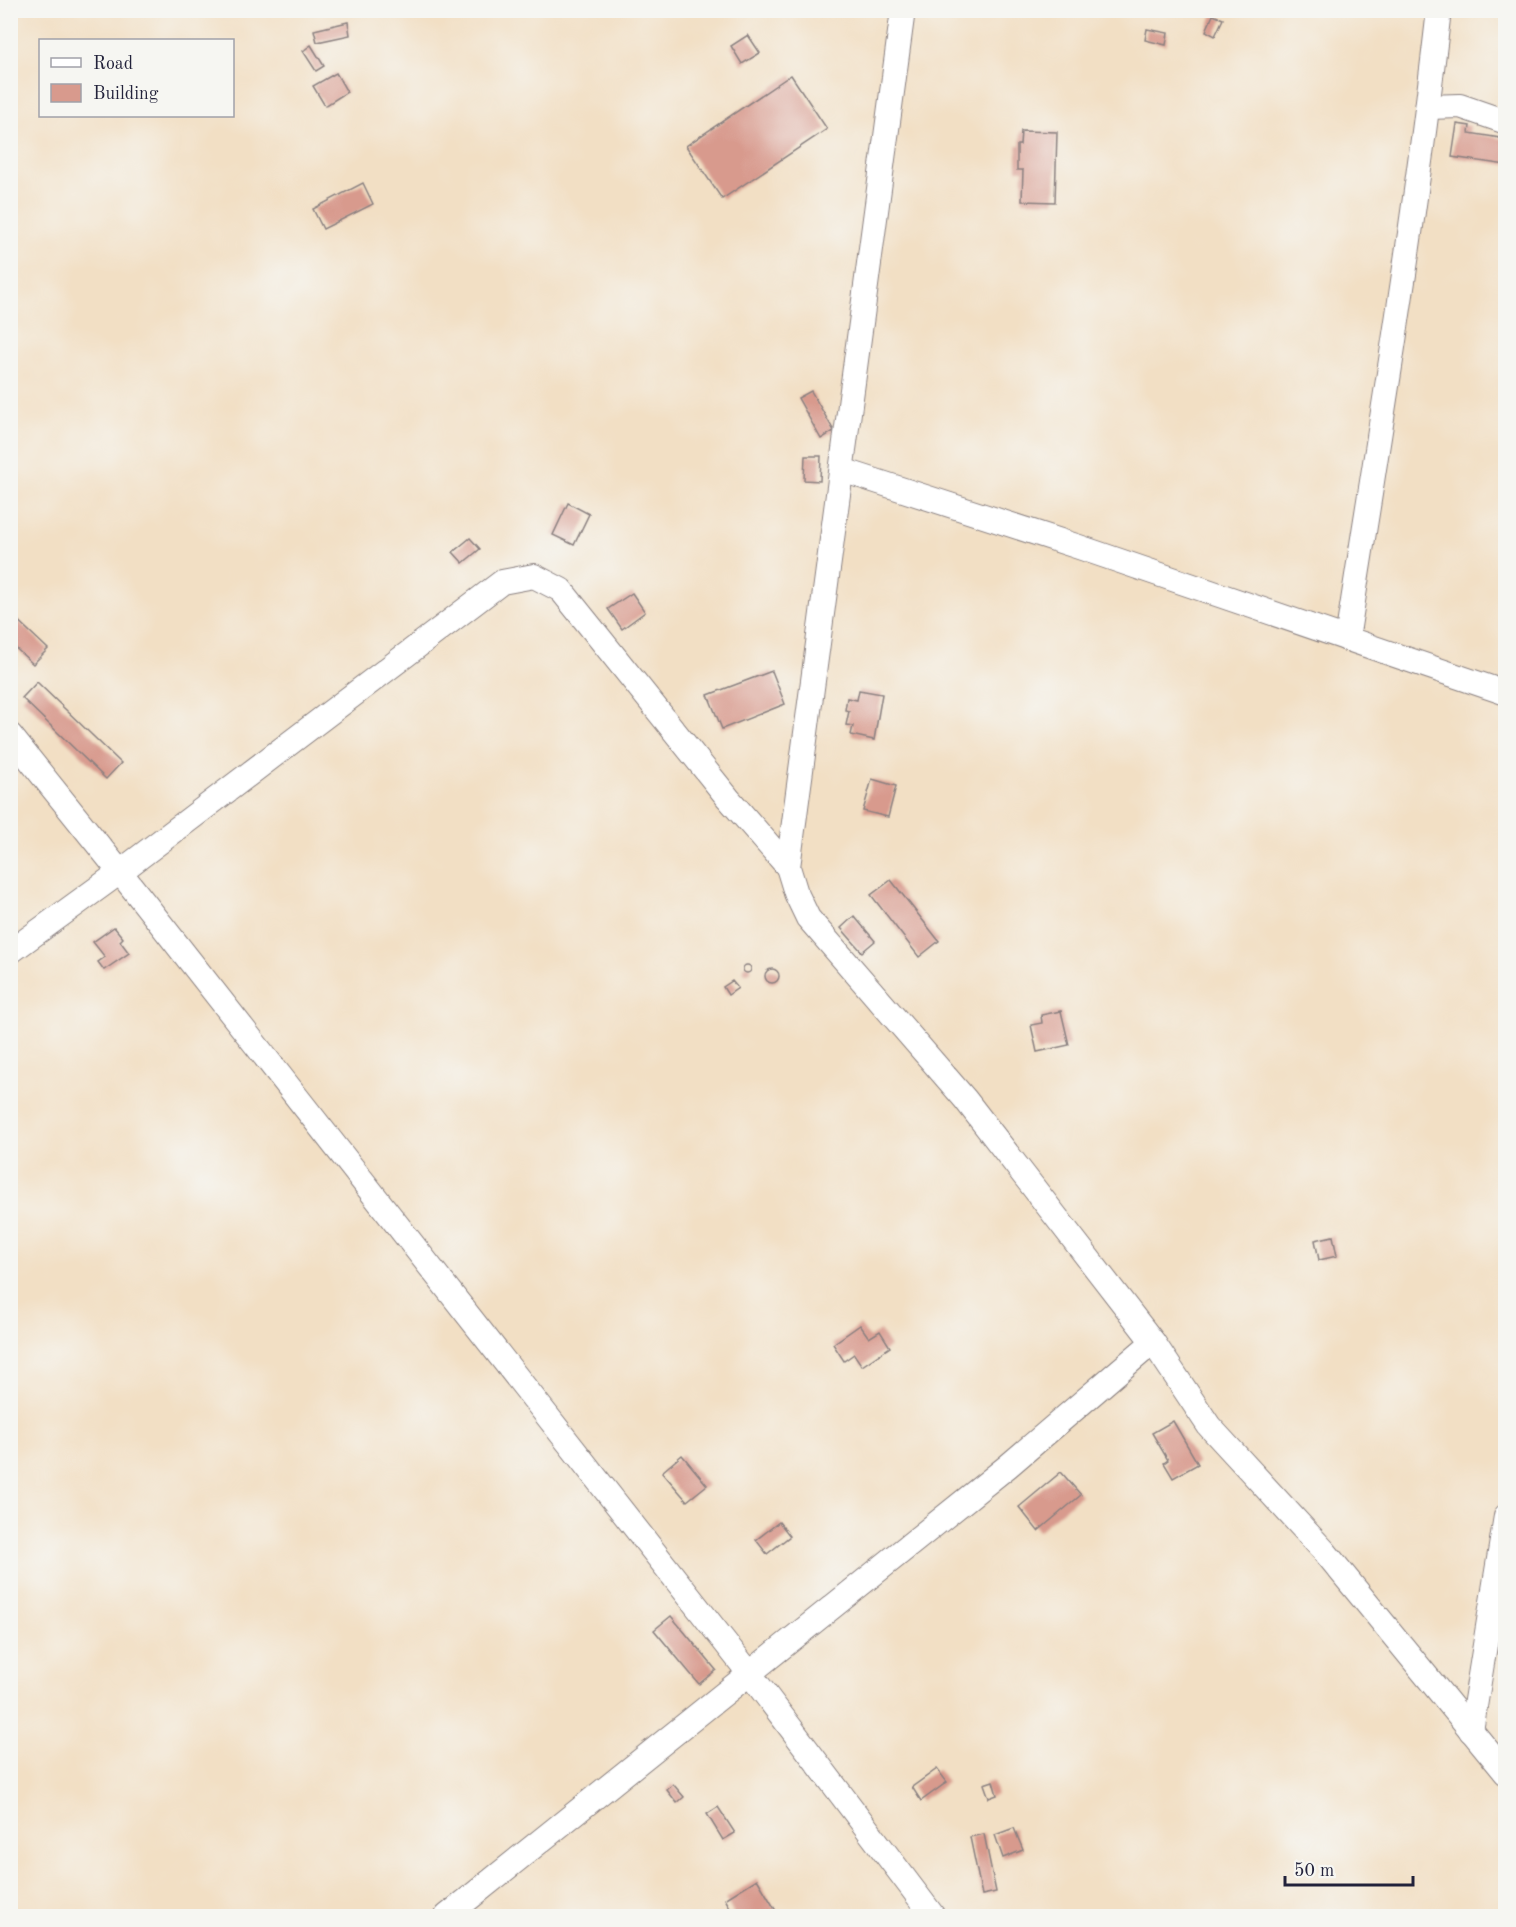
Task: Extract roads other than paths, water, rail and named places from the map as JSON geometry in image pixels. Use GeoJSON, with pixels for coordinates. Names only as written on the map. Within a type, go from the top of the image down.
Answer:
{"type":"FeatureCollection","features":[{"type":"Feature","properties":{"kind":"street"},"geometry":{"type":"LineString","coordinates":[[788,867],[903,10]]}},
{"type":"Feature","properties":{"kind":"street"},"geometry":{"type":"LineString","coordinates":[[1347,639],[1405,271],[1439,10]]}},
{"type":"Feature","properties":{"kind":"street"},"geometry":{"type":"LineString","coordinates":[[1428,107],[1460,106],[1506,122]]}},
{"type":"Feature","properties":{"kind":"street"},"geometry":{"type":"LineString","coordinates":[[842,470],[1079,547],[1506,693]]}},
{"type":"Feature","properties":{"kind":"street"},"geometry":{"type":"LineString","coordinates":[[10,952],[120,872],[502,582],[534,576],[561,590],[728,798],[788,867],[796,893],[808,918],[965,1099],[1153,1342],[1209,1426],[1325,1552],[1506,1773]]}},
{"type":"Feature","properties":{"kind":"street"},"geometry":{"type":"LineString","coordinates":[[10,735],[750,1674],[933,1917]]}},
{"type":"Feature","properties":{"kind":"street"},"geometry":{"type":"LineString","coordinates":[[447,1917],[1008,1466],[1153,1342]]}},
{"type":"Feature","properties":{"kind":"street"},"geometry":{"type":"LineString","coordinates":[[1471,1731],[1506,1516]]}}]}
